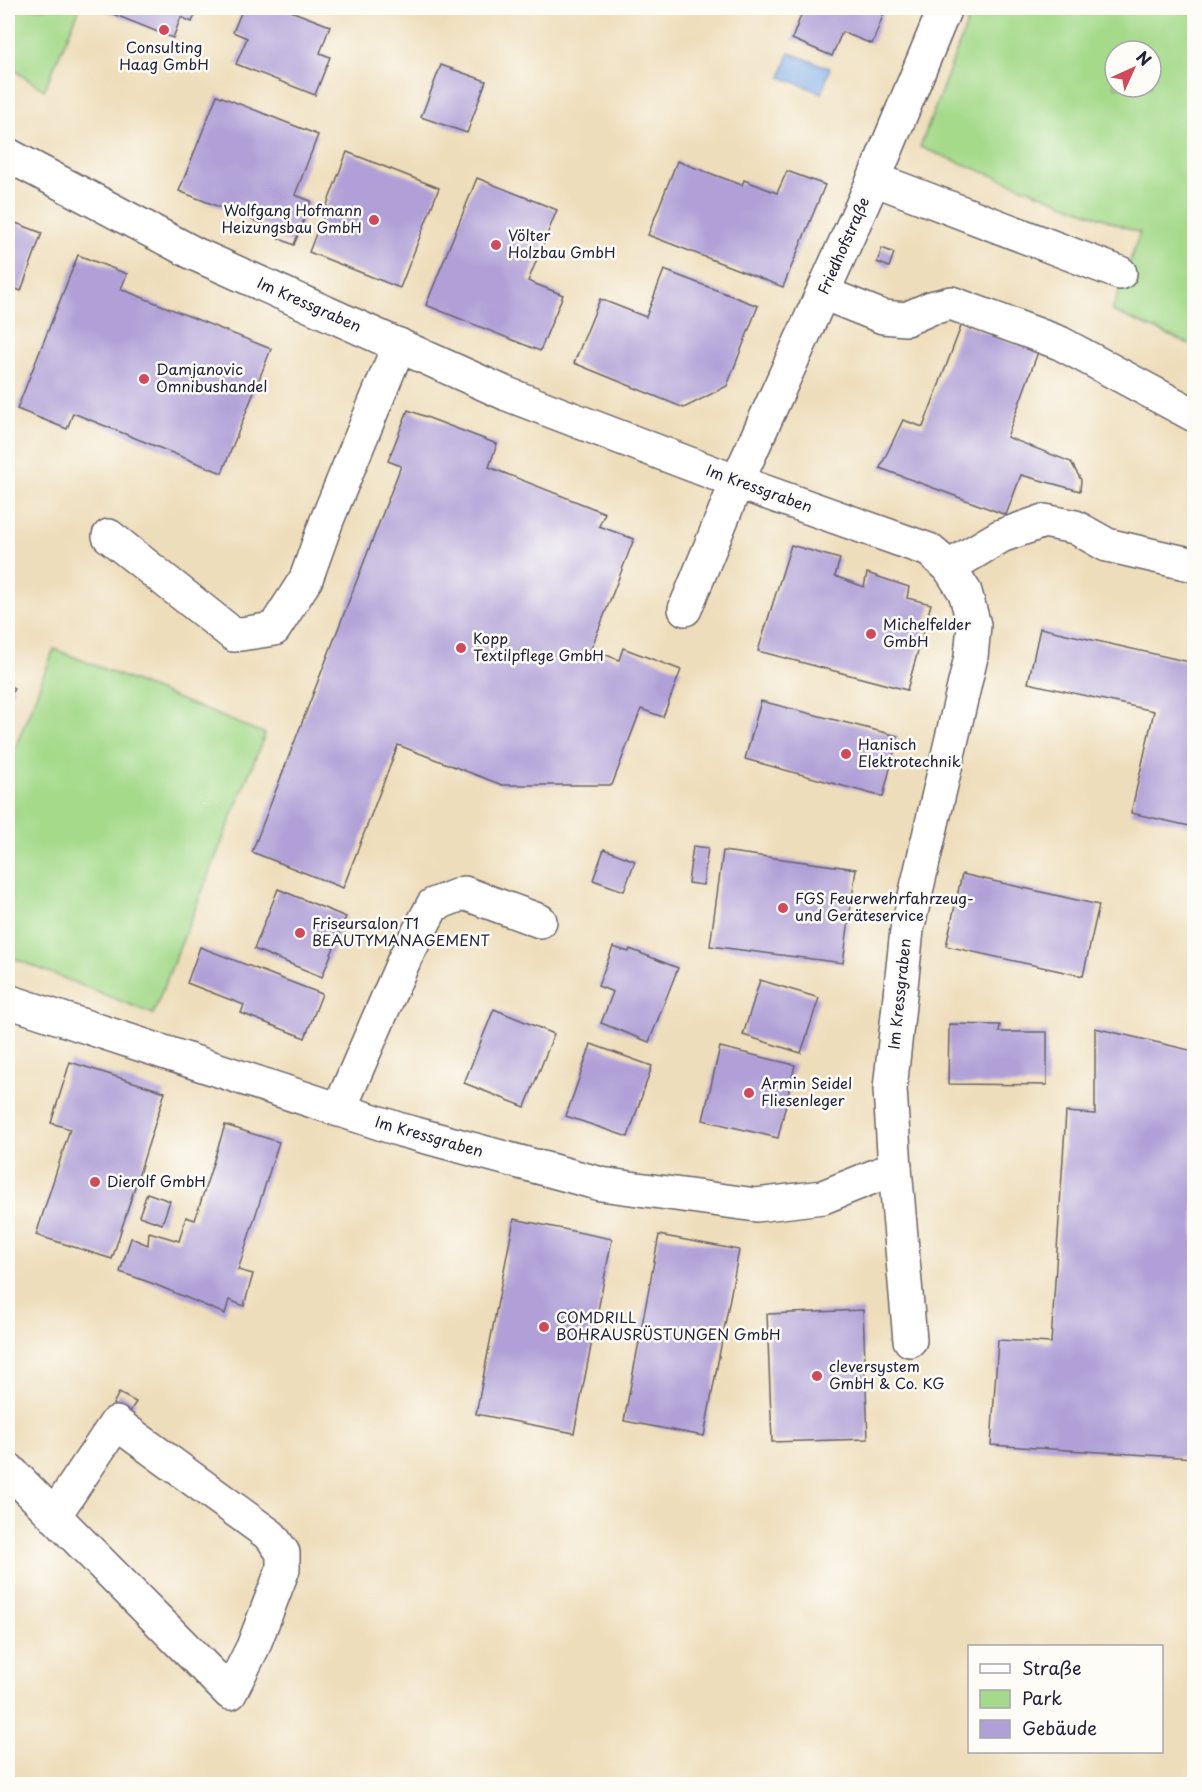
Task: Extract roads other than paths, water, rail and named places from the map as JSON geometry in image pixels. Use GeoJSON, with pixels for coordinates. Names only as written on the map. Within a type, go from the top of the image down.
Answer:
{"type":"FeatureCollection","features":[{"type":"Feature","properties":{"kind":"street","name":"Friedhofstraße"},"geometry":{"type":"LineString","coordinates":[[685,609],[737,482],[874,179],[945,8]]}},
{"type":"Feature","properties":{"kind":"street","name":"Im Kressgraben"},"geometry":{"type":"LineString","coordinates":[[8,155],[195,254],[507,394],[737,482],[929,550],[949,567],[965,592],[974,625],[971,657],[907,930],[890,1089],[910,1340]]}},
{"type":"Feature","properties":{"kind":"street"},"geometry":{"type":"LineString","coordinates":[[874,179],[1119,273]]}},
{"type":"Feature","properties":{"kind":"street"},"geometry":{"type":"LineString","coordinates":[[823,293],[883,317],[906,319],[931,308],[951,303],[1060,344],[1194,415]]}},
{"type":"Feature","properties":{"kind":"street"},"geometry":{"type":"LineString","coordinates":[[109,536],[234,635],[274,629],[306,579],[327,520],[399,345]]}},
{"type":"Feature","properties":{"kind":"street"},"geometry":{"type":"LineString","coordinates":[[949,567],[1001,536],[1044,521],[1075,527],[1107,545],[1194,565]]}},
{"type":"Feature","properties":{"kind":"street"},"geometry":{"type":"LineString","coordinates":[[339,1110],[405,957],[433,905],[464,893],[540,921]]}},
{"type":"Feature","properties":{"kind":"street","name":"Im Kressgraben"},"geometry":{"type":"LineString","coordinates":[[8,1001],[401,1130],[601,1184],[756,1205],[823,1197],[895,1168]]}},
{"type":"Feature","properties":{"kind":"street"},"geometry":{"type":"LineString","coordinates":[[8,1469],[54,1516],[230,1693],[254,1647],[283,1569],[283,1553],[271,1536],[116,1423],[54,1516]]}},
{"type":"Feature","properties":{"kind":"water"},"geometry":{"type":"Polygon","coordinates":[[[789,53],[830,68],[822,93],[781,77],[789,53]]]}},
{"type":"Feature","properties":{"kind":"place","name":"Consulting Haag GmbH"},"geometry":{"type":"Point","coordinates":[164,30]}},
{"type":"Feature","properties":{"kind":"place","name":"Wolfgang Hofmann Heizungsbau GmbH"},"geometry":{"type":"Point","coordinates":[374,220]}},
{"type":"Feature","properties":{"kind":"place","name":"Völter Holzbau GmbH"},"geometry":{"type":"Point","coordinates":[496,245]}},
{"type":"Feature","properties":{"kind":"place","name":"Damjanovic Omnibushandel"},"geometry":{"type":"Point","coordinates":[144,379]}},
{"type":"Feature","properties":{"kind":"place","name":"Michelfelder GmbH"},"geometry":{"type":"Point","coordinates":[871,634]}},
{"type":"Feature","properties":{"kind":"place","name":"Kopp Textilpflege GmbH"},"geometry":{"type":"Point","coordinates":[461,648]}},
{"type":"Feature","properties":{"kind":"place","name":"Hanisch Elektrotechnik"},"geometry":{"type":"Point","coordinates":[846,754]}},
{"type":"Feature","properties":{"kind":"place","name":"FGS Feuerwehrfahrzeug- und Geräteservice"},"geometry":{"type":"Point","coordinates":[783,908]}},
{"type":"Feature","properties":{"kind":"place","name":"Friseursalon T1 BEAUTYMANAGEMENT"},"geometry":{"type":"Point","coordinates":[300,933]}},
{"type":"Feature","properties":{"kind":"place","name":"Armin Seidel Fliesenleger"},"geometry":{"type":"Point","coordinates":[749,1093]}},
{"type":"Feature","properties":{"kind":"place","name":"Dierolf GmbH"},"geometry":{"type":"Point","coordinates":[95,1182]}},
{"type":"Feature","properties":{"kind":"place","name":"COMDRILL BOHRAUSRÜSTUNGEN GmbH"},"geometry":{"type":"Point","coordinates":[544,1327]}},
{"type":"Feature","properties":{"kind":"place","name":"cleversystem GmbH & Co. KG"},"geometry":{"type":"Point","coordinates":[817,1376]}}]}
